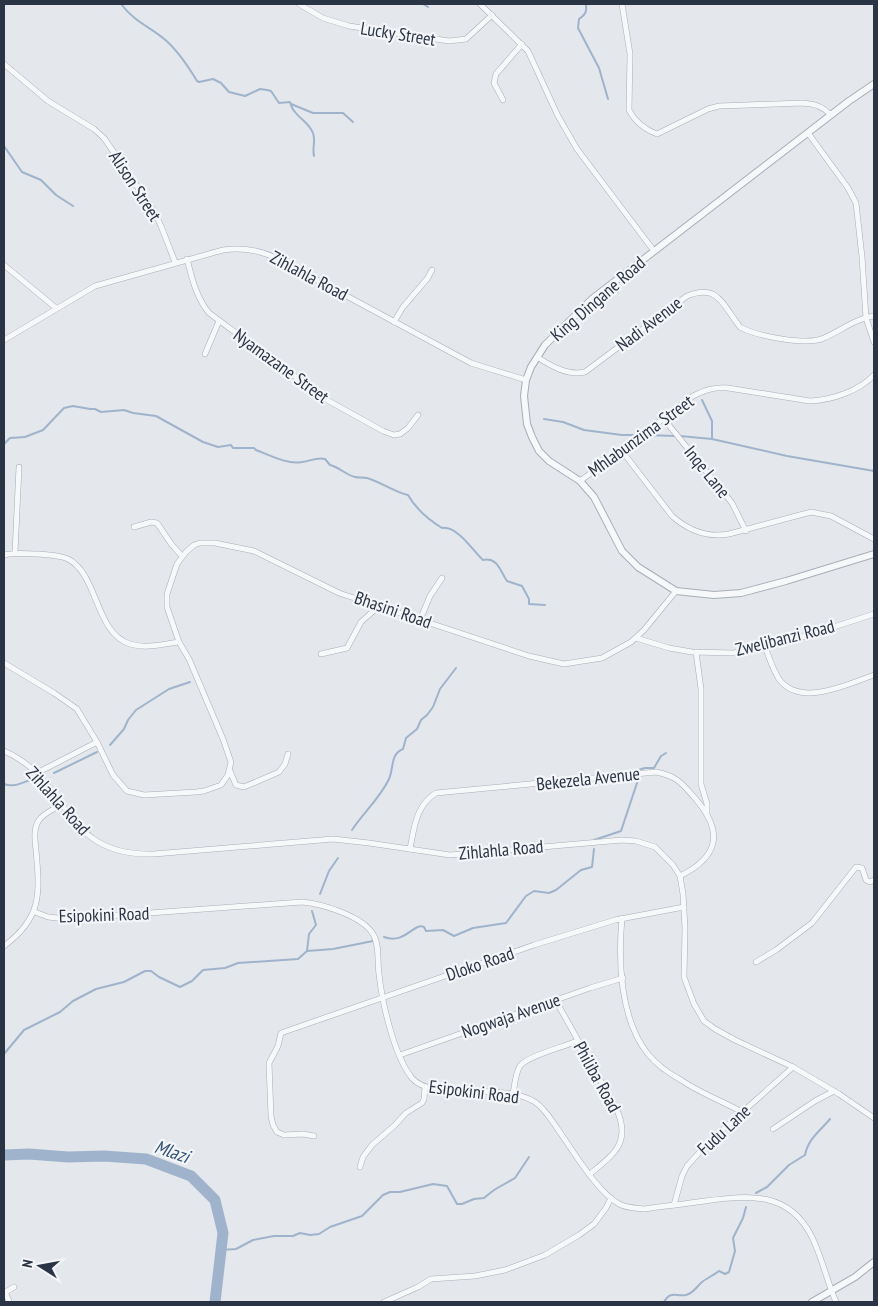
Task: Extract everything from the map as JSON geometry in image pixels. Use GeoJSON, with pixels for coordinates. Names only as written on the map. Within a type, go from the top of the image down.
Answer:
{"type":"FeatureCollection","features":[{"type":"Feature","properties":{"kind":"street","name":"Lucky Street"},"geometry":{"type":"LineString","coordinates":[[299,4],[324,18],[343,25],[449,41],[466,39],[492,15]]}},
{"type":"Feature","properties":{"kind":"street"},"geometry":{"type":"LineString","coordinates":[[480,4],[528,50],[558,116],[577,149],[654,251]]}},
{"type":"Feature","properties":{"kind":"street"},"geometry":{"type":"LineString","coordinates":[[622,4],[630,54],[629,110],[638,123],[657,134],[708,109],[719,106],[802,103],[814,104],[823,108],[830,115]]}},
{"type":"Feature","properties":{"kind":"street"},"geometry":{"type":"LineString","coordinates":[[503,100],[494,83],[496,74],[522,44]]}},
{"type":"Feature","properties":{"kind":"street","name":"Alison Street"},"geometry":{"type":"LineString","coordinates":[[4,64],[48,101],[94,129],[104,138],[154,212],[162,226],[175,262]]}},
{"type":"Feature","properties":{"kind":"street","name":"King Dingane Road"},"geometry":{"type":"LineString","coordinates":[[874,84],[830,115],[592,300],[552,338],[536,357],[526,380],[524,396],[525,410],[532,437],[540,451],[549,461],[580,481],[594,498],[622,551],[638,567],[676,591],[714,595],[741,593],[874,554]]}},
{"type":"Feature","properties":{"kind":"street"},"geometry":{"type":"LineString","coordinates":[[808,133],[848,188],[856,204],[866,318],[874,342]]}},
{"type":"Feature","properties":{"kind":"street","name":"Zihlahla Road"},"geometry":{"type":"LineString","coordinates":[[4,340],[95,286],[175,262],[229,249],[244,248],[263,252],[278,259],[471,363],[526,380]]}},
{"type":"Feature","properties":{"kind":"street","name":"Nyamazane Street"},"geometry":{"type":"LineString","coordinates":[[187,259],[199,300],[209,313],[326,400],[390,434],[397,435],[408,428],[418,416]]}},
{"type":"Feature","properties":{"kind":"street"},"geometry":{"type":"LineString","coordinates":[[4,265],[56,308]]}},
{"type":"Feature","properties":{"kind":"street"},"geometry":{"type":"LineString","coordinates":[[394,322],[403,307],[427,279],[432,270]]}},
{"type":"Feature","properties":{"kind":"street","name":"Nadi Avenue"},"geometry":{"type":"LineString","coordinates":[[536,357],[561,370],[578,373],[584,372],[686,296],[702,291],[717,296],[740,327],[754,334],[802,341],[822,339],[874,316]]}},
{"type":"Feature","properties":{"kind":"street"},"geometry":{"type":"LineString","coordinates":[[205,354],[219,321]]}},
{"type":"Feature","properties":{"kind":"street","name":"Mhlabunzima Street"},"geometry":{"type":"LineString","coordinates":[[580,481],[703,390],[716,387],[810,401],[824,400],[836,397],[864,384],[874,375]]}},
{"type":"Feature","properties":{"kind":"street","name":"Inqe Lane"},"geometry":{"type":"LineString","coordinates":[[663,418],[732,503],[746,531]]}},
{"type":"Feature","properties":{"kind":"street"},"geometry":{"type":"LineString","coordinates":[[622,451],[672,516],[682,524],[709,536],[746,531],[811,512],[831,516],[874,539]]}},
{"type":"Feature","properties":{"kind":"street"},"geometry":{"type":"LineString","coordinates":[[15,553],[18,466]]}},
{"type":"Feature","properties":{"kind":"street"},"geometry":{"type":"LineString","coordinates":[[134,527],[151,522],[157,523],[182,556],[172,576],[167,600],[169,617],[224,739],[229,754],[230,770],[236,785],[244,787],[279,772],[285,764],[288,754]]}},
{"type":"Feature","properties":{"kind":"street","name":"Bhasini Road"},"geometry":{"type":"LineString","coordinates":[[182,556],[190,547],[200,543],[221,543],[243,548],[264,554],[331,589],[529,656],[564,664],[602,658],[636,638],[676,591]]}},
{"type":"Feature","properties":{"kind":"street"},"geometry":{"type":"LineString","coordinates":[[4,555],[15,553],[63,557],[77,565],[108,625],[118,638],[144,646],[179,642]]}},
{"type":"Feature","properties":{"kind":"street"},"geometry":{"type":"LineString","coordinates":[[420,620],[430,596],[442,578]]}},
{"type":"Feature","properties":{"kind":"street"},"geometry":{"type":"LineString","coordinates":[[321,654],[347,648],[361,622],[379,606]]}},
{"type":"Feature","properties":{"kind":"street","name":"Zwelibanzi Road"},"geometry":{"type":"LineString","coordinates":[[636,638],[669,648],[696,652],[734,653],[806,636],[874,614]]}},
{"type":"Feature","properties":{"kind":"street"},"geometry":{"type":"LineString","coordinates":[[765,647],[780,679],[787,687],[796,692],[817,693],[874,676]]}},
{"type":"Feature","properties":{"kind":"street"},"geometry":{"type":"LineString","coordinates":[[696,652],[702,689],[701,784],[707,804],[707,814]]}},
{"type":"Feature","properties":{"kind":"street"},"geometry":{"type":"LineString","coordinates":[[4,663],[71,704],[81,714],[118,782],[127,791],[138,795],[204,791],[221,785],[230,770]]}},
{"type":"Feature","properties":{"kind":"street"},"geometry":{"type":"LineString","coordinates":[[37,773],[97,742]]}},
{"type":"Feature","properties":{"kind":"street","name":"Zihlahla Road"},"geometry":{"type":"LineString","coordinates":[[4,751],[20,759],[37,773],[81,830],[89,837],[108,848],[127,853],[154,854],[333,839],[410,848],[450,855],[622,840],[636,841],[655,847],[673,865],[680,876]]}},
{"type":"Feature","properties":{"kind":"street","name":"Bekezela Avenue"},"geometry":{"type":"LineString","coordinates":[[410,848],[415,822],[425,801],[436,793],[656,772],[675,777],[681,782],[707,814],[714,836],[706,859],[680,876]]}},
{"type":"Feature","properties":{"kind":"street"},"geometry":{"type":"LineString","coordinates":[[4,946],[20,932],[34,912],[38,883],[36,829],[41,818],[61,805]]}},
{"type":"Feature","properties":{"kind":"street"},"geometry":{"type":"LineString","coordinates":[[756,962],[776,950],[812,923],[854,869],[861,867],[866,880],[870,882],[874,880]]}},
{"type":"Feature","properties":{"kind":"street"},"geometry":{"type":"LineString","coordinates":[[680,876],[684,907],[684,978],[698,1012],[704,1021],[715,1030],[793,1067],[834,1091],[874,1118]]}},
{"type":"Feature","properties":{"kind":"street","name":"Esipokini Road"},"geometry":{"type":"LineString","coordinates":[[34,912],[48,917],[67,919],[302,902],[319,904],[358,920],[374,934],[381,998],[400,1055],[412,1078],[425,1088],[513,1093],[530,1099],[542,1108],[604,1192],[619,1204],[644,1209],[742,1196],[760,1197],[778,1203],[801,1220],[812,1237],[836,1302]]}},
{"type":"Feature","properties":{"kind":"street","name":"Dloko Road"},"geometry":{"type":"LineString","coordinates":[[314,1136],[303,1134],[284,1135],[277,1132],[273,1125],[269,1063],[278,1046],[280,1033],[534,945],[622,918],[684,907]]}},
{"type":"Feature","properties":{"kind":"street"},"geometry":{"type":"LineString","coordinates":[[622,918],[620,940],[623,978],[629,1019],[640,1042],[649,1055],[681,1081],[742,1112]]}},
{"type":"Feature","properties":{"kind":"street","name":"Nogwaja Avenue"},"geometry":{"type":"LineString","coordinates":[[400,1055],[623,978]]}},
{"type":"Feature","properties":{"kind":"street","name":"Philiba Road"},"geometry":{"type":"LineString","coordinates":[[556,1001],[617,1110],[623,1128],[620,1144],[590,1174]]}},
{"type":"Feature","properties":{"kind":"street"},"geometry":{"type":"LineString","coordinates":[[513,1093],[517,1072],[524,1062],[577,1041]]}},
{"type":"Feature","properties":{"kind":"street","name":"Fudu Lane"},"geometry":{"type":"LineString","coordinates":[[674,1205],[680,1182],[687,1166],[709,1142],[793,1067]]}},
{"type":"Feature","properties":{"kind":"street"},"geometry":{"type":"LineString","coordinates":[[360,1167],[363,1157],[372,1145],[406,1113],[422,1103],[425,1088]]}},
{"type":"Feature","properties":{"kind":"street"},"geometry":{"type":"LineString","coordinates":[[773,1129],[815,1101],[834,1091]]}},
{"type":"Feature","properties":{"kind":"street"},"geometry":{"type":"LineString","coordinates":[[384,1302],[431,1279],[475,1276],[505,1270],[545,1254],[579,1235],[594,1224],[611,1198]]}},
{"type":"Feature","properties":{"kind":"street"},"geometry":{"type":"LineString","coordinates":[[812,1302],[855,1277],[874,1262]]}},
{"type":"Feature","properties":{"kind":"street"},"geometry":{"type":"LineString","coordinates":[[10,1301],[5,1292],[14,1287]]}},
{"type":"Feature","properties":{"kind":"waterway"},"geometry":{"type":"LineString","coordinates":[[121,4],[136,19],[173,47],[197,81],[213,79],[221,83],[229,92],[245,96],[260,89],[267,90],[271,91],[279,103],[290,102],[294,111],[313,133],[314,156]]}},
{"type":"Feature","properties":{"kind":"waterway"},"geometry":{"type":"LineString","coordinates":[[423,4],[428,7]]}},
{"type":"Feature","properties":{"kind":"waterway"},"geometry":{"type":"LineString","coordinates":[[586,4],[586,12],[579,19],[578,28],[599,68],[608,99]]}},
{"type":"Feature","properties":{"kind":"waterway"},"geometry":{"type":"LineString","coordinates":[[291,104],[313,113],[343,113],[353,122]]}},
{"type":"Feature","properties":{"kind":"waterway"},"geometry":{"type":"LineString","coordinates":[[4,146],[22,172],[41,180],[56,195],[73,206]]}},
{"type":"Feature","properties":{"kind":"waterway"},"geometry":{"type":"LineString","coordinates":[[702,400],[712,421],[712,439]]}},
{"type":"Feature","properties":{"kind":"waterway"},"geometry":{"type":"LineString","coordinates":[[4,444],[10,438],[25,437],[43,430],[64,408],[73,406],[95,409],[101,412],[124,410],[156,416],[203,442],[218,447],[231,445],[233,448],[254,448],[273,457],[297,463],[319,458],[325,459],[330,465],[352,476],[372,480],[408,495],[428,518],[442,528],[448,528],[459,534],[483,560],[495,563],[507,581],[522,586],[529,599],[529,604],[545,605]]}},
{"type":"Feature","properties":{"kind":"waterway"},"geometry":{"type":"LineString","coordinates":[[544,419],[563,422],[584,430],[622,435],[640,435]]}},
{"type":"Feature","properties":{"kind":"waterway"},"geometry":{"type":"LineString","coordinates":[[645,435],[675,436]]}},
{"type":"Feature","properties":{"kind":"waterway"},"geometry":{"type":"LineString","coordinates":[[680,436],[712,439],[787,456],[874,471]]}},
{"type":"Feature","properties":{"kind":"waterway"},"geometry":{"type":"LineString","coordinates":[[352,830],[377,799],[391,775],[396,754],[403,749],[406,738],[417,729],[421,720],[433,707],[440,689],[456,668]]}},
{"type":"Feature","properties":{"kind":"waterway"},"geometry":{"type":"LineString","coordinates":[[110,745],[124,729],[136,710],[169,689],[190,682]]}},
{"type":"Feature","properties":{"kind":"waterway"},"geometry":{"type":"LineString","coordinates":[[54,773],[97,752]]}},
{"type":"Feature","properties":{"kind":"waterway"},"geometry":{"type":"LineString","coordinates":[[638,770],[654,768],[661,756],[666,753]]}},
{"type":"Feature","properties":{"kind":"waterway"},"geometry":{"type":"LineString","coordinates":[[4,784],[15,785],[33,779]]}},
{"type":"Feature","properties":{"kind":"waterway"},"geometry":{"type":"LineString","coordinates":[[594,840],[621,831],[638,780]]}},
{"type":"Feature","properties":{"kind":"waterway"},"geometry":{"type":"LineString","coordinates":[[384,937],[398,938],[420,926],[424,927],[426,931],[443,930],[454,936],[473,928],[506,923],[526,896],[534,891],[549,893],[556,890],[581,870],[592,867],[594,849]]}},
{"type":"Feature","properties":{"kind":"waterway"},"geometry":{"type":"LineString","coordinates":[[320,894],[329,871],[338,858]]}},
{"type":"Feature","properties":{"kind":"waterway"},"geometry":{"type":"LineString","coordinates":[[4,1054],[24,1030],[60,1012],[73,1001],[96,989],[124,982],[145,971],[151,971],[180,987],[192,981],[203,970],[225,968],[238,963],[298,959],[307,951],[309,934],[316,925],[312,911]]}},
{"type":"Feature","properties":{"kind":"waterway"},"geometry":{"type":"LineString","coordinates":[[307,951],[333,949],[373,941]]}},
{"type":"Feature","properties":{"kind":"waterway"},"geometry":{"type":"LineString","coordinates":[[756,1193],[767,1187],[789,1165],[805,1155],[812,1140],[830,1119]]}},
{"type":"Feature","properties":{"kind":"waterway","name":"Mlazi"},"geometry":{"type":"LineString","coordinates":[[4,1155],[104,1156],[146,1159],[191,1176],[215,1200],[223,1233],[215,1302]]}},
{"type":"Feature","properties":{"kind":"waterway"},"geometry":{"type":"LineString","coordinates":[[221,1250],[236,1249],[253,1240],[274,1236],[293,1236],[300,1233],[319,1234],[330,1227],[362,1216],[383,1195],[390,1192],[400,1192],[433,1184],[447,1186],[457,1204],[484,1198],[515,1178],[529,1157]]}},
{"type":"Feature","properties":{"kind":"waterway"},"geometry":{"type":"LineString","coordinates":[[664,1302],[671,1295],[691,1293],[702,1282],[719,1271],[725,1274],[729,1272],[735,1251],[733,1238],[746,1207]]}}]}
